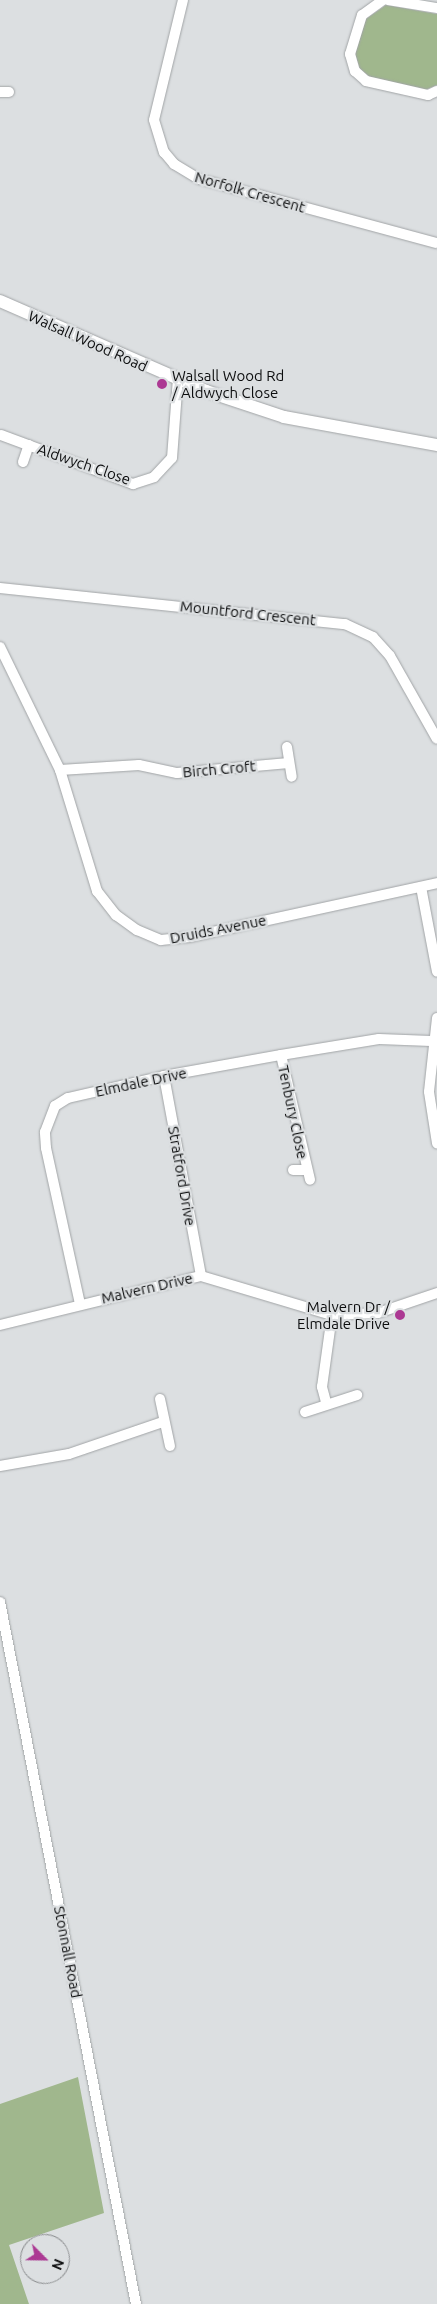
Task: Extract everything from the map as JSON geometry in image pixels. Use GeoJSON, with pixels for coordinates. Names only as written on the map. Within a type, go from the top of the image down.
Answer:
{"type":"FeatureCollection","features":[{"type":"Feature","properties":{"kind":"street","name":"Norfolk Crescent"},"geometry":{"type":"LineString","coordinates":[[183,0],[154,120],[164,152],[174,164],[199,179],[437,243]]}},
{"type":"Feature","properties":{"kind":"street"},"geometry":{"type":"LineString","coordinates":[[383,0],[362,15],[350,54],[355,71],[366,81],[428,95],[437,91]]}},
{"type":"Feature","properties":{"kind":"street"},"geometry":{"type":"LineString","coordinates":[[388,0],[437,8]]}},
{"type":"Feature","properties":{"kind":"street","name":"Walsall Wood Road"},"geometry":{"type":"LineString","coordinates":[[0,301],[178,380],[284,417],[437,445]]}},
{"type":"Feature","properties":{"kind":"street","name":"Aldwych Close"},"geometry":{"type":"LineString","coordinates":[[1,435],[132,484],[154,477],[172,458],[178,380]]}},
{"type":"Feature","properties":{"kind":"street","name":"Aldwych Close"},"geometry":{"type":"LineString","coordinates":[[23,462],[29,445]]}},
{"type":"Feature","properties":{"kind":"street","name":"Mountford Crescent"},"geometry":{"type":"LineString","coordinates":[[0,588],[345,624],[373,637],[390,656],[437,739]]}},
{"type":"Feature","properties":{"kind":"street","name":"Druids Avenue"},"geometry":{"type":"LineString","coordinates":[[0,647],[60,770],[97,891],[116,915],[160,940],[437,883]]}},
{"type":"Feature","properties":{"kind":"street"},"geometry":{"type":"LineString","coordinates":[[287,747],[292,777]]}},
{"type":"Feature","properties":{"kind":"street","name":"Birch Croft"},"geometry":{"type":"LineString","coordinates":[[60,770],[140,765],[177,773],[289,763]]}},
{"type":"Feature","properties":{"kind":"street"},"geometry":{"type":"LineString","coordinates":[[421,887],[437,972]]}},
{"type":"Feature","properties":{"kind":"street"},"geometry":{"type":"LineString","coordinates":[[437,1018],[431,1041],[437,1143]]}},
{"type":"Feature","properties":{"kind":"street","name":"Elmdale Drive"},"geometry":{"type":"LineString","coordinates":[[80,1304],[46,1148],[48,1116],[68,1098],[164,1076],[281,1055],[379,1040],[431,1041]]}},
{"type":"Feature","properties":{"kind":"street","name":"Tenbury Close"},"geometry":{"type":"LineString","coordinates":[[281,1055],[305,1170],[310,1180]]}},
{"type":"Feature","properties":{"kind":"street","name":"Stratford Drive"},"geometry":{"type":"LineString","coordinates":[[164,1076],[201,1276]]}},
{"type":"Feature","properties":{"kind":"street","name":"Tenbury Close"},"geometry":{"type":"LineString","coordinates":[[293,1170],[305,1170]]}},
{"type":"Feature","properties":{"kind":"street","name":"Malvern Drive"},"geometry":{"type":"LineString","coordinates":[[0,1325],[201,1276],[332,1315],[378,1313],[437,1293]]}},
{"type":"Feature","properties":{"kind":"street"},"geometry":{"type":"LineString","coordinates":[[326,1402],[322,1387],[332,1315]]}},
{"type":"Feature","properties":{"kind":"street"},"geometry":{"type":"LineString","coordinates":[[305,1412],[326,1402],[357,1395]]}},
{"type":"Feature","properties":{"kind":"street"},"geometry":{"type":"LineString","coordinates":[[160,1399],[163,1422],[170,1446]]}},
{"type":"Feature","properties":{"kind":"street"},"geometry":{"type":"LineString","coordinates":[[0,1466],[69,1454],[163,1422]]}},
{"type":"Feature","properties":{"kind":"street","name":"Stonnall Road"},"geometry":{"type":"LineString","coordinates":[[0,1602],[136,2303]]}},
{"type":"Feature","properties":{"kind":"green space"},"geometry":{"type":"Polygon","coordinates":[[[386,5],[437,14],[437,85],[425,90],[370,77],[360,69],[355,54],[366,19],[386,5]]]}},
{"type":"Feature","properties":{"kind":"green space"},"geometry":{"type":"Polygon","coordinates":[[[78,2077],[104,2213],[42,2234],[20,2234],[20,2241],[9,2245],[20,2277],[20,2284],[22,2284],[29,2304],[0,2304],[0,2104],[78,2077]]]}},
{"type":"Feature","properties":{"kind":"place","name":"Walsall Wood Rd / Aldwych Close"},"geometry":{"type":"Point","coordinates":[162,384]}},
{"type":"Feature","properties":{"kind":"place","name":"Malvern Dr / Elmdale Drive"},"geometry":{"type":"Point","coordinates":[400,1315]}}]}
